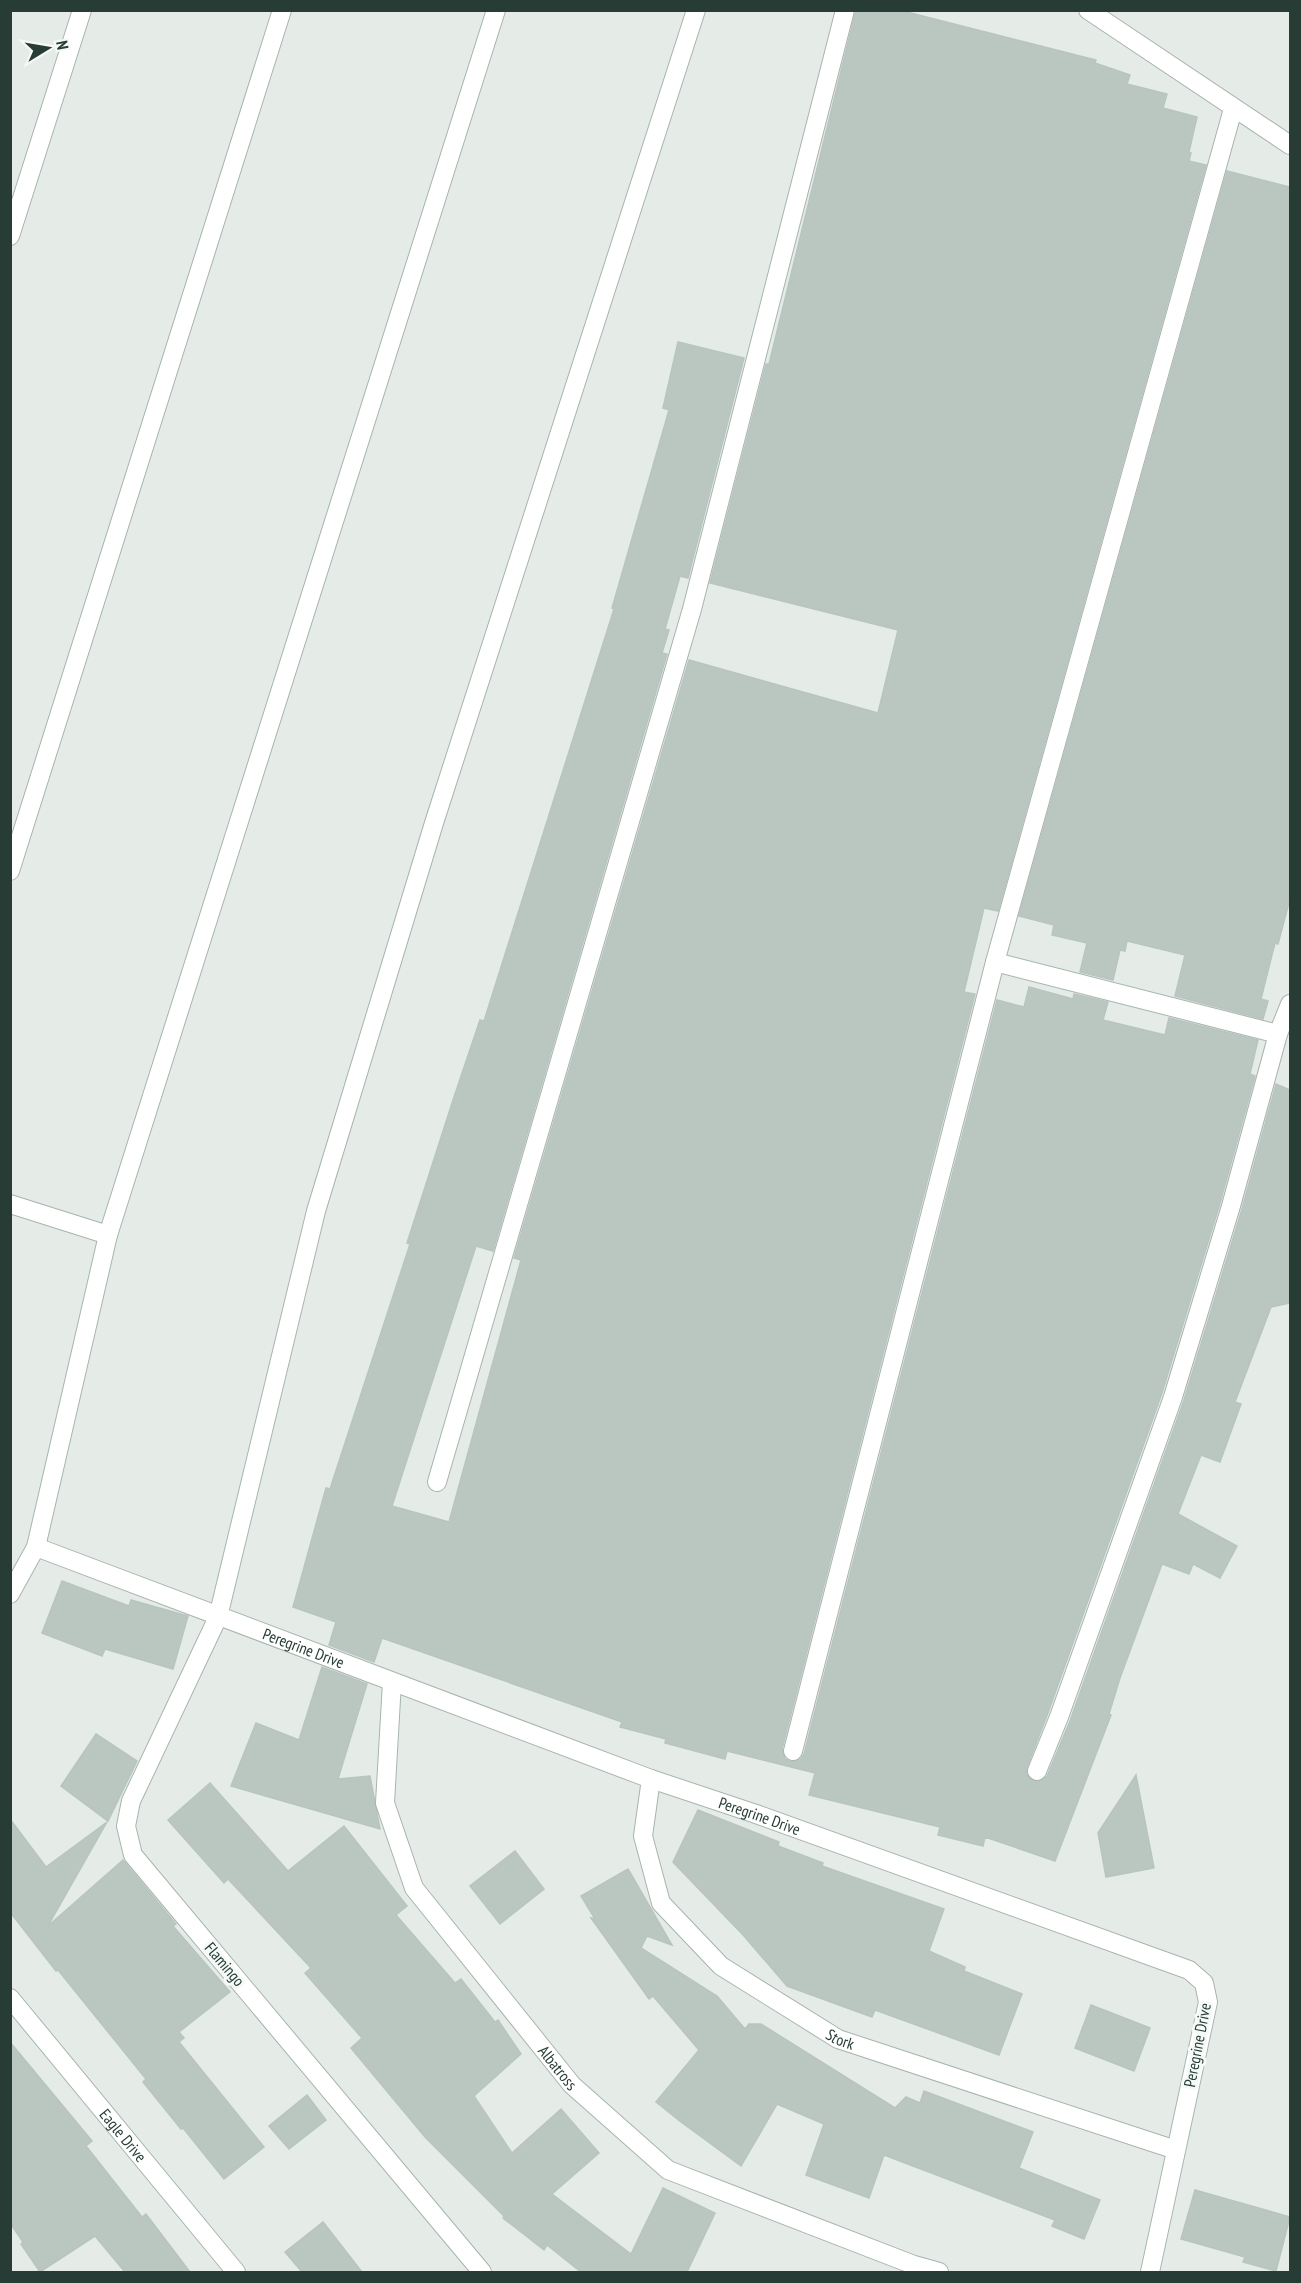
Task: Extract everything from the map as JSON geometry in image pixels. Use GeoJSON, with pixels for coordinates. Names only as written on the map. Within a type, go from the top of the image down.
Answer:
{"type":"FeatureCollection","features":[{"type":"Feature","properties":{"kind":"street"},"geometry":{"type":"LineString","coordinates":[[10,236],[82,10]]}},
{"type":"Feature","properties":{"kind":"street"},"geometry":{"type":"LineString","coordinates":[[10,870],[282,10]]}},
{"type":"Feature","properties":{"kind":"street"},"geometry":{"type":"LineString","coordinates":[[10,1594],[36,1547],[108,1235],[496,10]]}},
{"type":"Feature","properties":{"kind":"street","name":"Flamingo"},"geometry":{"type":"LineString","coordinates":[[482,2272],[133,1855],[126,1826],[130,1801],[218,1617],[316,1211],[434,823],[696,10]]}},
{"type":"Feature","properties":{"kind":"street"},"geometry":{"type":"LineString","coordinates":[[437,1482],[692,609],[845,10]]}},
{"type":"Feature","properties":{"kind":"street"},"geometry":{"type":"LineString","coordinates":[[1088,10],[1290,146]]}},
{"type":"Feature","properties":{"kind":"street"},"geometry":{"type":"LineString","coordinates":[[793,1751],[995,962],[1233,109]]}},
{"type":"Feature","properties":{"kind":"street"},"geometry":{"type":"LineString","coordinates":[[995,962],[1278,1034]]}},
{"type":"Feature","properties":{"kind":"street"},"geometry":{"type":"LineString","coordinates":[[1036,1771],[1059,1717],[1173,1397],[1232,1206],[1278,1034],[1290,1004]]}},
{"type":"Feature","properties":{"kind":"street"},"geometry":{"type":"LineString","coordinates":[[10,1204],[108,1235]]}},
{"type":"Feature","properties":{"kind":"street","name":"Peregrine Drive"},"geometry":{"type":"LineString","coordinates":[[36,1547],[651,1779],[756,1814],[1189,1970],[1204,1983],[1208,2002],[1150,2272]]}},
{"type":"Feature","properties":{"kind":"street","name":"Albatross"},"geometry":{"type":"LineString","coordinates":[[392,1682],[385,1803],[414,1888],[572,2085],[668,2170],[914,2265],[939,2272]]}},
{"type":"Feature","properties":{"kind":"street","name":"Stork"},"geometry":{"type":"LineString","coordinates":[[651,1779],[643,1836],[661,1903],[721,1966],[838,2039],[1176,2150]]}},
{"type":"Feature","properties":{"kind":"street","name":"Eagle Drive"},"geometry":{"type":"LineString","coordinates":[[10,1998],[236,2272]]}},
{"type":"Feature","properties":{"kind":"building"},"geometry":{"type":"Polygon","coordinates":[[[856,10],[899,10],[1096,60],[1095,63],[1130,75],[1127,84],[1167,94],[1163,108],[1197,117],[1189,161],[1206,165],[998,911],[984,908],[964,992],[975,994],[782,1749],[785,1759],[791,1762],[801,1759],[804,1754],[997,1000],[1024,1007],[1029,987],[1073,999],[1074,994],[1108,1002],[1103,1020],[1165,1035],[1169,1018],[1258,1040],[1250,1074],[1255,1076],[1220,1203],[1162,1393],[1027,1767],[1026,1773],[1029,1778],[1038,1782],[1047,1776],[1070,1721],[1184,1400],[1242,1209],[1276,1084],[1290,1090],[1290,1303],[1271,1307],[1235,1402],[1241,1404],[1220,1462],[1201,1455],[1178,1514],[1237,1546],[1220,1578],[1193,1564],[1189,1574],[1162,1564],[1120,1678],[1109,1714],[1111,1715],[1055,1861],[985,1837],[983,1846],[938,1835],[940,1827],[809,1795],[815,1773],[727,1751],[725,1759],[665,1743],[666,1739],[620,1727],[622,1722],[382,1638],[374,1662],[329,1645],[336,1622],[293,1607],[326,1488],[330,1489],[480,1020],[484,1021],[614,609],[612,608],[669,410],[663,408],[678,342],[744,358],[688,578],[680,576],[665,629],[669,630],[662,653],[667,654],[493,1251],[476,1246],[392,1506],[449,1522],[521,1260],[514,1258],[689,660],[878,713],[898,630],[710,583],[766,364],[769,364],[856,10]]]}},
{"type":"Feature","properties":{"kind":"building"},"geometry":{"type":"Polygon","coordinates":[[[1227,171],[1290,187],[1290,899],[1278,944],[1275,943],[1261,999],[1268,1001],[1263,1019],[1175,996],[1185,955],[1127,941],[1125,951],[1120,950],[1113,980],[1080,972],[1087,943],[1052,935],[1054,925],[1019,916],[1227,171]]]}},
{"type":"Feature","properties":{"kind":"building"},"geometry":{"type":"Polygon","coordinates":[[[62,1581],[129,1606],[131,1600],[188,1616],[173,1669],[105,1649],[102,1656],[42,1633],[62,1581]]]}},
{"type":"Feature","properties":{"kind":"building"},"geometry":{"type":"Polygon","coordinates":[[[322,1667],[367,1684],[338,1779],[370,1776],[380,1829],[231,1786],[256,1723],[299,1740],[322,1667]]]}},
{"type":"Feature","properties":{"kind":"building"},"geometry":{"type":"Polygon","coordinates":[[[96,1734],[137,1761],[108,1821],[61,1786],[96,1734]]]}},
{"type":"Feature","properties":{"kind":"building"},"geometry":{"type":"Polygon","coordinates":[[[1136,1775],[1154,1868],[1106,1877],[1098,1833],[1136,1775]]]}},
{"type":"Feature","properties":{"kind":"building"},"geometry":{"type":"Polygon","coordinates":[[[210,1783],[288,1871],[344,1826],[407,1906],[396,1915],[455,1983],[461,1979],[495,2022],[498,2020],[521,2054],[474,2096],[512,2153],[561,2109],[599,2153],[552,2194],[631,2254],[663,2188],[715,2213],[687,2272],[581,2272],[547,2245],[544,2250],[503,2218],[504,2216],[425,2137],[351,2048],[362,2038],[305,1973],[311,1968],[228,1879],[224,1883],[168,1820],[210,1783]]]}},
{"type":"Feature","properties":{"kind":"building"},"geometry":{"type":"Polygon","coordinates":[[[698,1810],[779,1842],[778,1846],[823,1863],[822,1866],[944,1909],[929,1951],[965,1967],[964,1971],[1022,1994],[999,2055],[875,2010],[872,2017],[787,1986],[744,1936],[673,1862],[698,1810]]]}},
{"type":"Feature","properties":{"kind":"building"},"geometry":{"type":"Polygon","coordinates":[[[10,1819],[46,1867],[107,1822],[48,1926],[123,1860],[176,1924],[173,1926],[230,1992],[179,2032],[184,2038],[179,2042],[264,2147],[224,2179],[143,2082],[146,2079],[10,1912],[10,1819]]]}},
{"type":"Feature","properties":{"kind":"building"},"geometry":{"type":"Polygon","coordinates":[[[515,1851],[544,1889],[500,1924],[470,1886],[515,1851]]]}},
{"type":"Feature","properties":{"kind":"building"},"geometry":{"type":"Polygon","coordinates":[[[628,1869],[672,1945],[647,1936],[641,1948],[717,1996],[745,2029],[749,2024],[761,2024],[895,2108],[906,2097],[920,2103],[924,2091],[1033,2132],[1019,2168],[1100,2200],[1084,2239],[1052,2226],[1055,2220],[884,2155],[869,2198],[806,2175],[824,2124],[777,2104],[741,2166],[656,2102],[699,2050],[653,1996],[649,1999],[591,1918],[595,1919],[581,1896],[628,1869]]]}},
{"type":"Feature","properties":{"kind":"building"},"geometry":{"type":"Polygon","coordinates":[[[1091,2005],[1150,2028],[1134,2071],[1075,2048],[1091,2005]]]}},
{"type":"Feature","properties":{"kind":"building"},"geometry":{"type":"Polygon","coordinates":[[[10,2042],[92,2141],[86,2146],[142,2217],[146,2214],[190,2272],[125,2272],[95,2236],[40,2272],[10,2223],[10,2042]]]}},
{"type":"Feature","properties":{"kind":"building"},"geometry":{"type":"Polygon","coordinates":[[[307,2095],[326,2120],[289,2149],[269,2126],[307,2095]]]}},
{"type":"Feature","properties":{"kind":"building"},"geometry":{"type":"Polygon","coordinates":[[[1195,2190],[1290,2217],[1276,2271],[1243,2262],[1245,2257],[1181,2239],[1195,2190]]]}},
{"type":"Feature","properties":{"kind":"building"},"geometry":{"type":"Polygon","coordinates":[[[323,2222],[362,2272],[302,2272],[285,2252],[323,2222]]]}}]}
